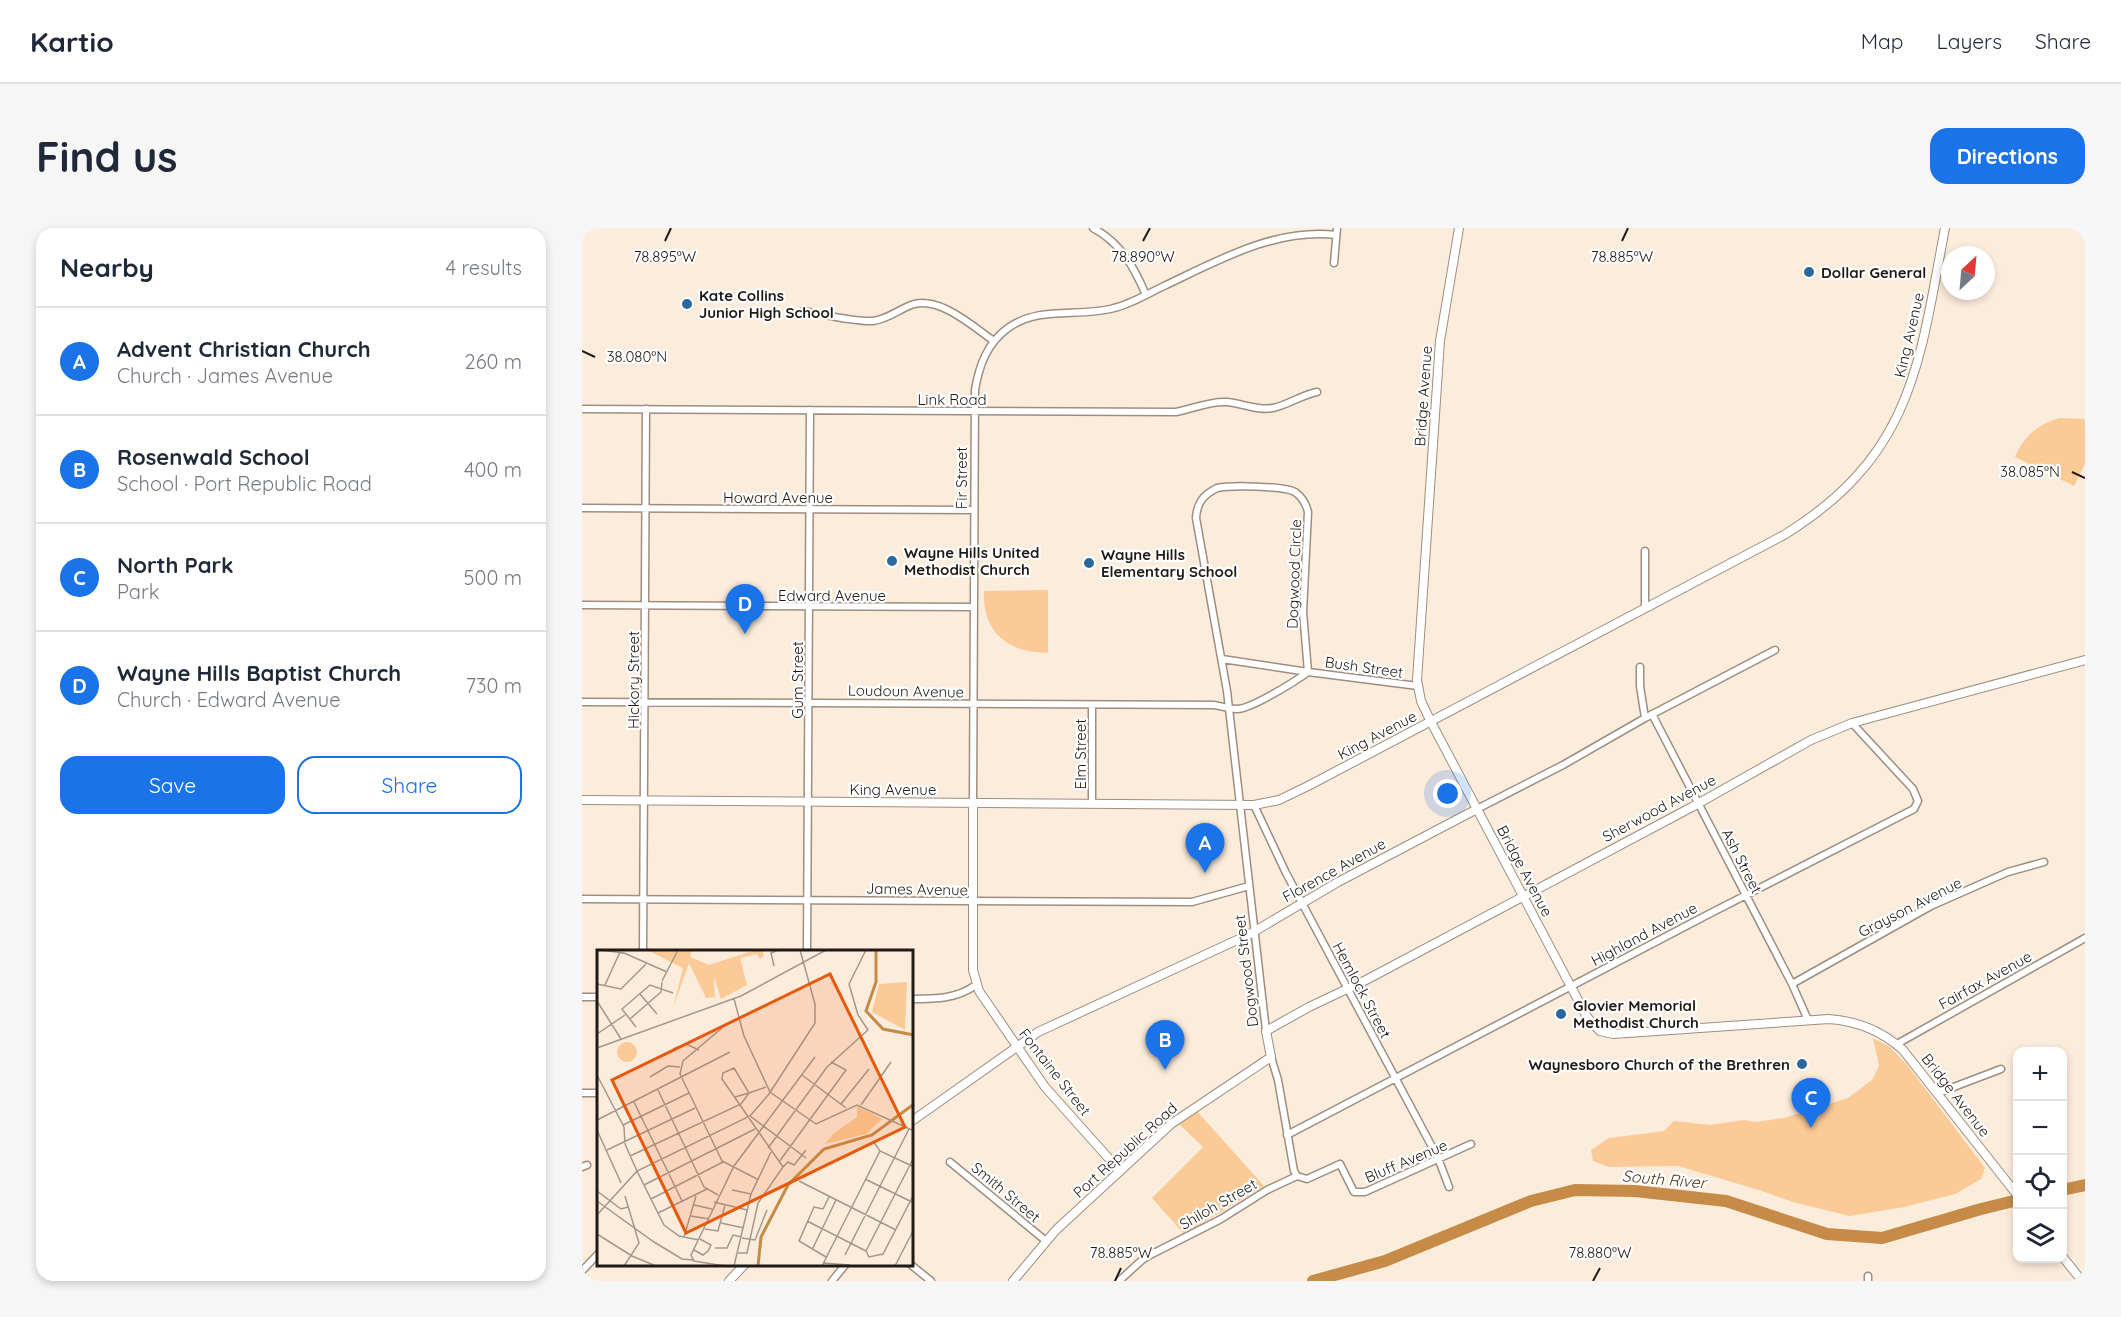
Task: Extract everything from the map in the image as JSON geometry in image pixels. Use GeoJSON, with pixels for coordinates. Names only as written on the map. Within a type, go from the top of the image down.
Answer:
{"type":"FeatureCollection","features":[{"type":"Feature","properties":{"kind":"street"},"geometry":{"type":"LineString","coordinates":[[1093,228],[1105,235],[1123,252],[1146,295]]}},
{"type":"Feature","properties":{"kind":"street","name":"Bridge Avenue"},"geometry":{"type":"LineString","coordinates":[[1459,228],[1440,341],[1418,686],[1421,700],[1431,722],[1591,1023],[1600,1031],[1612,1034],[1808,1020],[1829,1019],[1854,1022],[1898,1044],[2013,1190]]}},
{"type":"Feature","properties":{"kind":"street","name":"King Avenue"},"geometry":{"type":"LineString","coordinates":[[582,800],[1254,805],[1286,797],[1804,523],[1848,487],[1886,438],[1903,407],[1917,367],[1945,228]]}},
{"type":"Feature","properties":{"kind":"street"},"geometry":{"type":"LineString","coordinates":[[1334,263],[1336,232]]}},
{"type":"Feature","properties":{"kind":"street","name":"Fir Street"},"geometry":{"type":"LineString","coordinates":[[976,984],[972,970],[974,510],[975,390],[980,366],[994,341],[1009,327],[1030,316],[1106,310],[1129,303],[1223,259],[1270,240],[1300,234],[1336,232]]}},
{"type":"Feature","properties":{"kind":"street"},"geometry":{"type":"LineString","coordinates":[[803,311],[873,321],[893,315],[911,305],[934,303],[994,341]]}},
{"type":"Feature","properties":{"kind":"street","name":"Link Road"},"geometry":{"type":"LineString","coordinates":[[582,409],[1176,412],[1217,402],[1265,409],[1281,406],[1317,392]]}},
{"type":"Feature","properties":{"kind":"street","name":"Hickory Street"},"geometry":{"type":"LineString","coordinates":[[643,950],[646,409]]}},
{"type":"Feature","properties":{"kind":"street","name":"Gum Street"},"geometry":{"type":"LineString","coordinates":[[807,950],[810,410]]}},
{"type":"Feature","properties":{"kind":"street","name":"Dogwood Circle"},"geometry":{"type":"LineString","coordinates":[[1222,659],[1196,518],[1198,504],[1209,492],[1222,487],[1286,489],[1303,500],[1308,512],[1303,612],[1308,672]]}},
{"type":"Feature","properties":{"kind":"street","name":"Howard Avenue"},"geometry":{"type":"LineString","coordinates":[[582,508],[974,510]]}},
{"type":"Feature","properties":{"kind":"street"},"geometry":{"type":"LineString","coordinates":[[1645,551],[1645,608]]}},
{"type":"Feature","properties":{"kind":"street","name":"Edward Avenue"},"geometry":{"type":"LineString","coordinates":[[582,604],[974,607]]}},
{"type":"Feature","properties":{"kind":"street","name":"Florence Avenue"},"geometry":{"type":"LineString","coordinates":[[914,1120],[1038,1032],[1255,931],[1338,882],[1563,765],[1644,718],[1775,650]]}},
{"type":"Feature","properties":{"kind":"street","name":"Bush Street"},"geometry":{"type":"LineString","coordinates":[[1222,659],[1418,686]]}},
{"type":"Feature","properties":{"kind":"street","name":"Dogwood Street"},"geometry":{"type":"LineString","coordinates":[[1222,659],[1266,1031],[1270,1057],[1278,1080],[1287,1135]]}},
{"type":"Feature","properties":{"kind":"street","name":"Sherwood Avenue"},"geometry":{"type":"LineString","coordinates":[[1266,1031],[1698,803],[1811,740],[1852,723],[2085,660]]}},
{"type":"Feature","properties":{"kind":"street"},"geometry":{"type":"LineString","coordinates":[[1640,667],[1644,718]]}},
{"type":"Feature","properties":{"kind":"street","name":"Bush Street"},"geometry":{"type":"LineString","coordinates":[[1229,708],[1247,707],[1308,672]]}},
{"type":"Feature","properties":{"kind":"street","name":"Loudoun Avenue"},"geometry":{"type":"LineString","coordinates":[[582,702],[1214,705],[1229,708]]}},
{"type":"Feature","properties":{"kind":"street","name":"Elm Street"},"geometry":{"type":"LineString","coordinates":[[1092,705],[1092,803]]}},
{"type":"Feature","properties":{"kind":"street","name":"Ash Street"},"geometry":{"type":"LineString","coordinates":[[1652,714],[1792,984],[1808,1020]]}},
{"type":"Feature","properties":{"kind":"street","name":"Highland Avenue"},"geometry":{"type":"LineString","coordinates":[[1287,1135],[1570,986],[1896,819],[1917,805],[1917,797],[1909,783],[1852,723]]}},
{"type":"Feature","properties":{"kind":"street","name":"Hemlock Street"},"geometry":{"type":"LineString","coordinates":[[1254,805],[1286,873],[1438,1158],[1449,1187]]}},
{"type":"Feature","properties":{"kind":"street","name":"Grayson Avenue"},"geometry":{"type":"LineString","coordinates":[[1792,984],[1931,906],[2008,872],[2044,862]]}},
{"type":"Feature","properties":{"kind":"street","name":"James Avenue"},"geometry":{"type":"LineString","coordinates":[[582,899],[1192,902],[1249,886]]}},
{"type":"Feature","properties":{"kind":"street","name":"Fairfax Avenue"},"geometry":{"type":"LineString","coordinates":[[1898,1044],[2085,938]]}},
{"type":"Feature","properties":{"kind":"street"},"geometry":{"type":"LineString","coordinates":[[914,999],[952,997],[976,984]]}},
{"type":"Feature","properties":{"kind":"street","name":"Fontaine Street"},"geometry":{"type":"LineString","coordinates":[[976,984],[989,1007],[1045,1087],[1120,1172]]}},
{"type":"Feature","properties":{"kind":"street","name":"Port Republic Road"},"geometry":{"type":"LineString","coordinates":[[1013,1281],[1046,1241],[1171,1124],[1270,1057]]}},
{"type":"Feature","properties":{"kind":"street"},"geometry":{"type":"LineString","coordinates":[[1938,1093],[2001,1069]]}},
{"type":"Feature","properties":{"kind":"street"},"geometry":{"type":"LineString","coordinates":[[1287,1135],[1297,1176]]}},
{"type":"Feature","properties":{"kind":"street","name":"Bluff Avenue"},"geometry":{"type":"LineString","coordinates":[[1297,1176],[1307,1179],[1340,1164],[1354,1192],[1360,1193],[1372,1190],[1438,1158],[1456,1153],[1471,1144]]}},
{"type":"Feature","properties":{"kind":"street","name":"Smith Street"},"geometry":{"type":"LineString","coordinates":[[950,1162],[1046,1241]]}},
{"type":"Feature","properties":{"kind":"street","name":"Shiloh Street"},"geometry":{"type":"LineString","coordinates":[[1119,1281],[1152,1254],[1221,1219],[1267,1190],[1297,1176]]}},
{"type":"Feature","properties":{"kind":"street"},"geometry":{"type":"LineString","coordinates":[[582,1270],[597,1255]]}},
{"type":"Feature","properties":{"kind":"street"},"geometry":{"type":"LineString","coordinates":[[2067,1262],[2082,1281]]}},
{"type":"Feature","properties":{"kind":"street"},"geometry":{"type":"LineString","coordinates":[[729,1281],[743,1266]]}},
{"type":"Feature","properties":{"kind":"street"},"geometry":{"type":"LineString","coordinates":[[832,1281],[844,1266]]}},
{"type":"Feature","properties":{"kind":"street"},"geometry":{"type":"LineString","coordinates":[[912,1266],[931,1281]]}},
{"type":"Feature","properties":{"kind":"shaded area"},"geometry":{"type":"Polygon","coordinates":[[[2060,418],[2085,419],[2085,464],[2074,486],[2015,457],[2027,437],[2038,427],[2060,418]]]}},
{"type":"Feature","properties":{"kind":"shaded area"},"geometry":{"type":"Polygon","coordinates":[[[984,591],[1048,591],[1048,653],[1021,649],[1001,638],[993,629],[985,606],[984,591]]]}},
{"type":"Feature","properties":{"kind":"shaded area"},"geometry":{"type":"Polygon","coordinates":[[[1873,1038],[1890,1047],[1908,1066],[1985,1168],[1981,1179],[1955,1194],[1904,1207],[1850,1216],[1793,1202],[1678,1166],[1609,1167],[1593,1161],[1591,1150],[1609,1138],[1664,1131],[1674,1121],[1710,1125],[1744,1120],[1755,1122],[1784,1118],[1848,1098],[1872,1080],[1879,1066],[1873,1038]]]}},
{"type":"Feature","properties":{"kind":"shaded area"},"geometry":{"type":"Polygon","coordinates":[[[1196,1110],[1264,1186],[1184,1234],[1152,1198],[1203,1147],[1179,1124],[1196,1110]]]}},
{"type":"Feature","properties":{"kind":"waterway","name":"South River"},"geometry":{"type":"LineString","coordinates":[[2067,1189],[2085,1185]]}},
{"type":"Feature","properties":{"kind":"waterway","name":"South River"},"geometry":{"type":"LineString","coordinates":[[1313,1281],[1385,1261],[1531,1201],[1575,1190],[1635,1191],[1726,1201],[1827,1234],[1882,1238],[2013,1201]]}},
{"type":"Feature","properties":{"kind":"place","name":"Dollar General"},"geometry":{"type":"Point","coordinates":[1809,272]}},
{"type":"Feature","properties":{"kind":"place","name":"Kate Collins Junior High School"},"geometry":{"type":"Point","coordinates":[687,304]}},
{"type":"Feature","properties":{"kind":"place","name":"Wayne Hills United Methodist Church"},"geometry":{"type":"Point","coordinates":[892,561]}},
{"type":"Feature","properties":{"kind":"place","name":"Wayne Hills Elementary School"},"geometry":{"type":"Point","coordinates":[1089,563]}},
{"type":"Feature","properties":{"kind":"place","name":"Wayne Hills Baptist Church"},"geometry":{"type":"Point","coordinates":[745,634]}},
{"type":"Feature","properties":{"kind":"place","name":"Advent Christian Church"},"geometry":{"type":"Point","coordinates":[1205,873]}},
{"type":"Feature","properties":{"kind":"place","name":"Glovier Memorial Methodist Church"},"geometry":{"type":"Point","coordinates":[1561,1014]}},
{"type":"Feature","properties":{"kind":"place","name":"Waynesboro Church of the Brethren"},"geometry":{"type":"Point","coordinates":[1802,1064]}},
{"type":"Feature","properties":{"kind":"place","name":"Rosenwald School"},"geometry":{"type":"Point","coordinates":[1165,1070]}},
{"type":"Feature","properties":{"kind":"place","name":"North Park"},"geometry":{"type":"Point","coordinates":[1811,1128]}}]}
